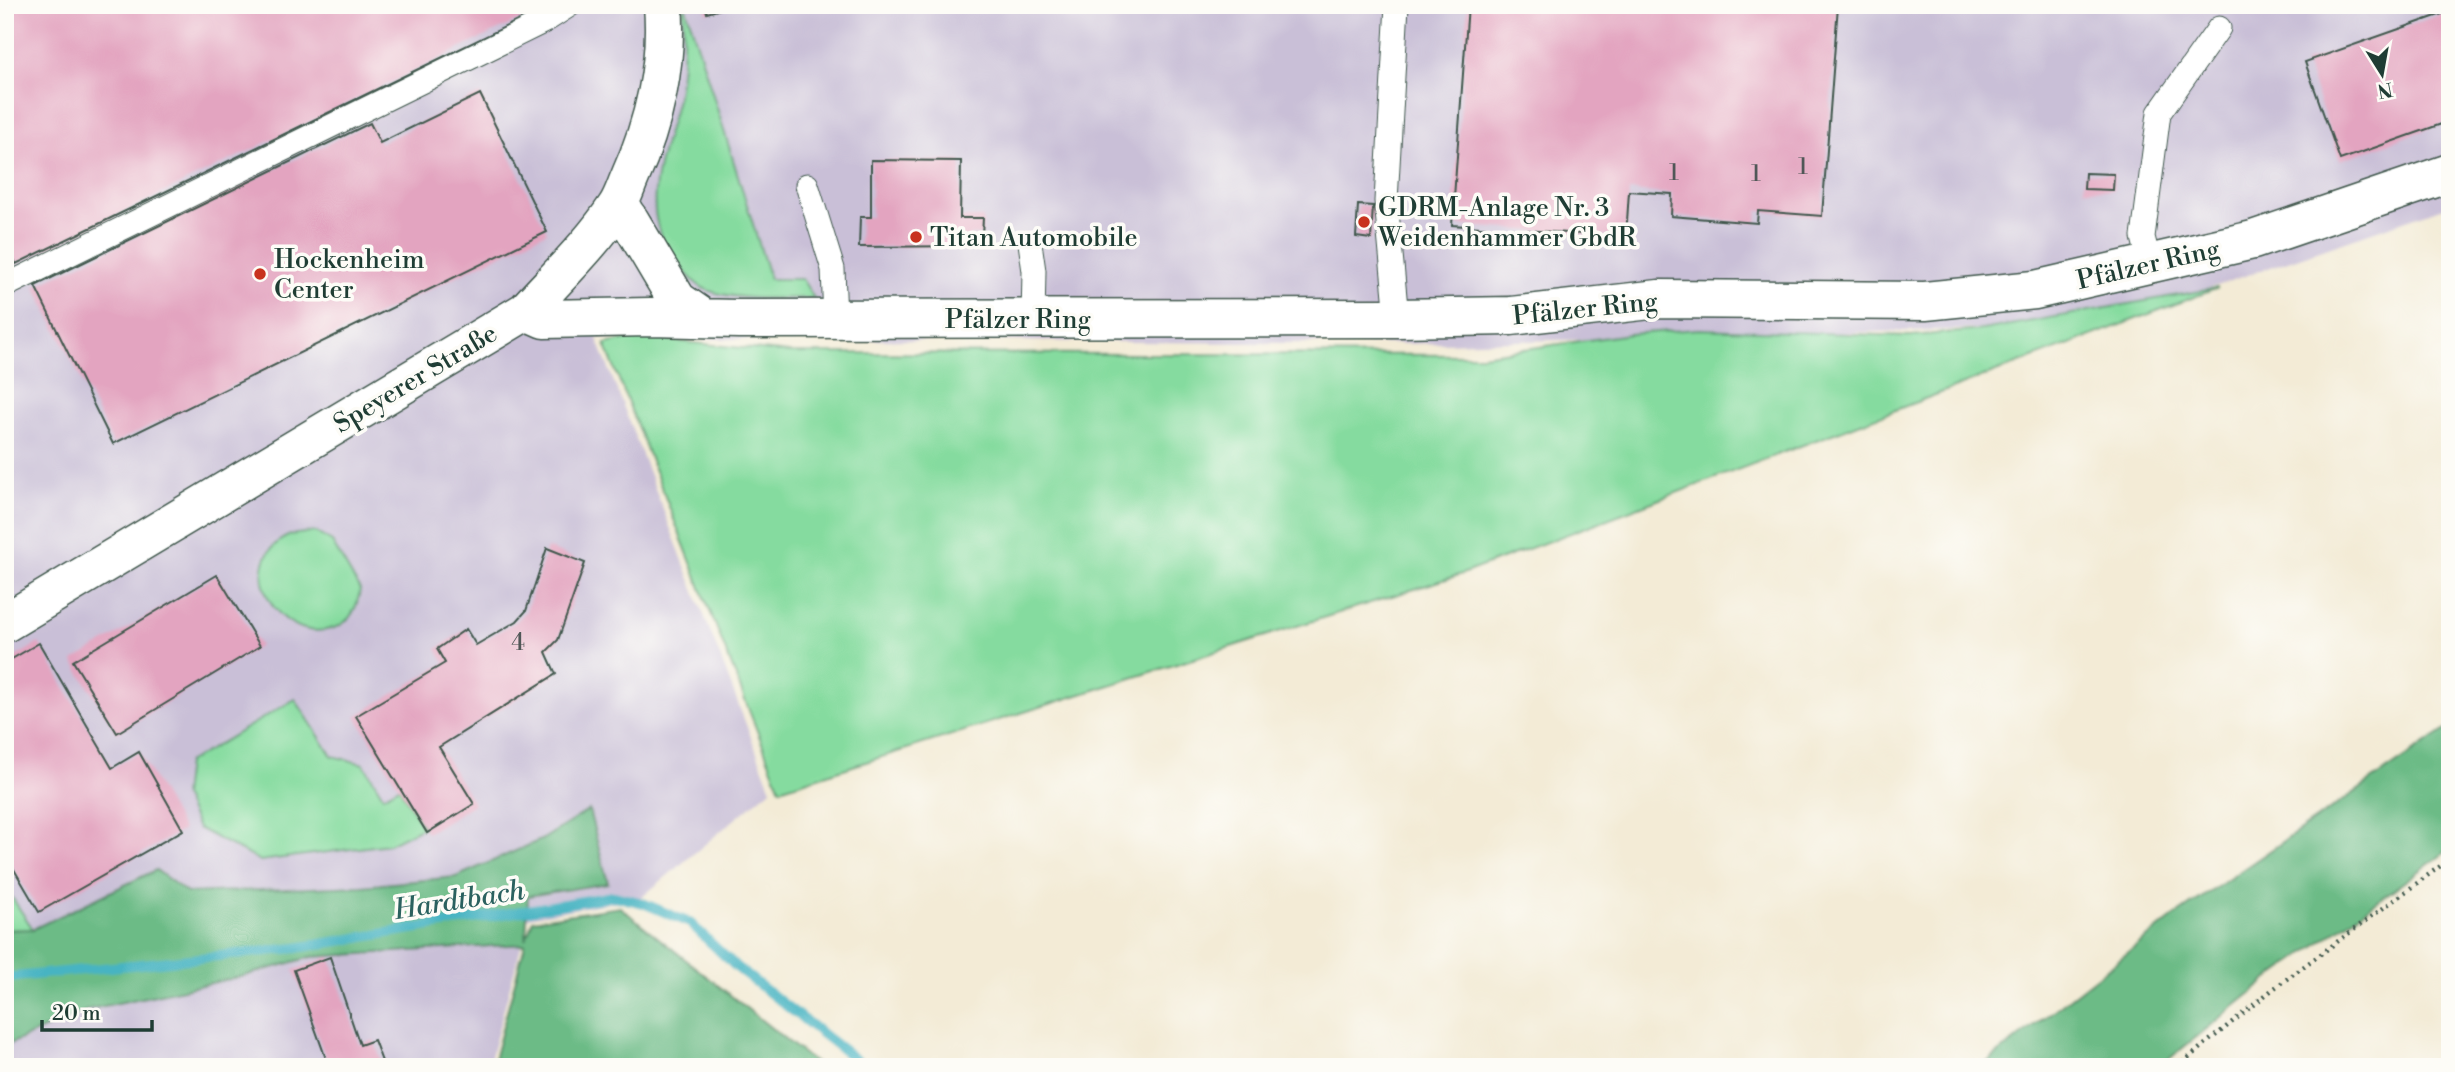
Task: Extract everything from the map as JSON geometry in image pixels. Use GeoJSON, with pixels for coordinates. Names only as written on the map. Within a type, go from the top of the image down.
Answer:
{"type":"FeatureCollection","features":[{"type":"Feature","properties":{"kind":"street","name":"Speyerer Straße"},"geometry":{"type":"LineString","coordinates":[[5,623],[526,311],[580,252],[618,205],[635,166],[654,103],[665,39],[663,5]]}},
{"type":"Feature","properties":{"kind":"street","name":"Pfälzer Ring"},"geometry":{"type":"LineString","coordinates":[[526,311],[544,319],[1397,318],[1511,316],[1659,299],[1925,301],[2035,290],[2253,240],[2450,173]]}},
{"type":"Feature","properties":{"kind":"street"},"geometry":{"type":"LineString","coordinates":[[618,205],[677,300],[703,318]]}},
{"type":"Feature","properties":{"kind":"lane"},"geometry":{"type":"LineString","coordinates":[[5,286],[545,21],[570,5]]}},
{"type":"Feature","properties":{"kind":"lane"},"geometry":{"type":"LineString","coordinates":[[1396,5],[1387,201],[1397,318]]}},
{"type":"Feature","properties":{"kind":"lane"},"geometry":{"type":"LineString","coordinates":[[2150,265],[2143,237],[2159,113],[2219,28]]}},
{"type":"Feature","properties":{"kind":"lane"},"geometry":{"type":"LineString","coordinates":[[807,185],[833,269],[835,319]]}},
{"type":"Feature","properties":{"kind":"lane"},"geometry":{"type":"LineString","coordinates":[[1030,243],[1034,271],[1033,319]]}},
{"type":"Feature","properties":{"kind":"path"},"geometry":{"type":"LineString","coordinates":[[2177,1067],[2273,989],[2450,859]]}},
{"type":"Feature","properties":{"kind":"shaded area"},"geometry":{"type":"Polygon","coordinates":[[[5,5],[2450,5],[2450,205],[2100,326],[1405,344],[597,338],[771,789],[642,897],[529,917],[488,1067],[5,1067],[5,5]]]}},
{"type":"Feature","properties":{"kind":"green space"},"geometry":{"type":"Polygon","coordinates":[[[683,8],[686,8],[770,279],[802,279],[814,298],[757,298],[727,295],[703,288],[676,262],[663,242],[656,222],[656,180],[680,83],[683,8]]]}},
{"type":"Feature","properties":{"kind":"green space"},"geometry":{"type":"Polygon","coordinates":[[[2218,288],[1462,574],[780,789],[605,344],[637,337],[790,353],[1482,355],[1630,334],[1699,329],[1911,336],[1982,330],[2218,288]]]}},
{"type":"Feature","properties":{"kind":"green space"},"geometry":{"type":"Polygon","coordinates":[[[315,532],[332,542],[360,590],[355,608],[345,622],[334,628],[314,631],[295,625],[280,614],[269,599],[263,582],[264,564],[272,548],[288,536],[315,532]]]}},
{"type":"Feature","properties":{"kind":"green space"},"geometry":{"type":"Polygon","coordinates":[[[295,699],[332,756],[364,764],[383,796],[399,787],[423,827],[389,844],[260,861],[198,828],[183,796],[187,763],[295,699]]]}},
{"type":"Feature","properties":{"kind":"green space"},"geometry":{"type":"Polygon","coordinates":[[[2450,727],[2450,849],[2269,979],[2159,1067],[1981,1067],[2175,916],[2450,727]]]}},
{"type":"Feature","properties":{"kind":"green space"},"geometry":{"type":"Polygon","coordinates":[[[589,810],[608,883],[528,896],[526,939],[533,920],[620,907],[820,1067],[492,1067],[525,944],[311,957],[244,976],[90,1009],[5,1046],[5,930],[33,929],[156,870],[187,893],[362,886],[456,877],[543,839],[589,810]]]}},
{"type":"Feature","properties":{"kind":"green space"},"geometry":{"type":"Polygon","coordinates":[[[5,887],[33,929],[5,930],[5,887]]]}},
{"type":"Feature","properties":{"kind":"building"},"geometry":{"type":"Polygon","coordinates":[[[5,5],[536,5],[538,11],[16,264],[5,240],[5,5]]]}},
{"type":"Feature","properties":{"kind":"building"},"geometry":{"type":"Polygon","coordinates":[[[705,5],[724,5],[724,8],[707,13],[705,5]]]}},
{"type":"Feature","properties":{"kind":"building"},"geometry":{"type":"Polygon","coordinates":[[[1468,5],[1838,5],[1822,216],[1758,211],[1757,223],[1671,216],[1672,194],[1629,191],[1626,237],[1452,225],[1468,5]]]}},
{"type":"Feature","properties":{"kind":"building"},"geometry":{"type":"Polygon","coordinates":[[[2441,5],[2450,5],[2450,121],[2340,160],[2305,62],[2442,14],[2441,5]]]}},
{"type":"Feature","properties":{"kind":"building","name":"Hockenheim Center"},"geometry":{"type":"Polygon","coordinates":[[[480,94],[547,232],[113,444],[35,286],[370,123],[380,143],[480,94]]]}},
{"type":"Feature","properties":{"kind":"building"},"geometry":{"type":"Polygon","coordinates":[[[871,160],[961,161],[960,218],[983,218],[982,235],[970,235],[970,246],[859,247],[860,217],[871,217],[871,160]]]}},
{"type":"Feature","properties":{"kind":"building"},"geometry":{"type":"Polygon","coordinates":[[[2085,173],[2114,174],[2113,190],[2084,189],[2085,173]]]}},
{"type":"Feature","properties":{"kind":"building","name":"GDRM-Anlage Nr. 3 Weidenhammer GbdR"},"geometry":{"type":"Polygon","coordinates":[[[1358,205],[1373,206],[1371,239],[1356,237],[1358,205]]]}},
{"type":"Feature","properties":{"kind":"building"},"geometry":{"type":"Polygon","coordinates":[[[547,548],[585,563],[558,640],[546,652],[556,674],[439,747],[474,804],[427,833],[356,716],[445,663],[437,649],[466,629],[476,645],[517,621],[526,611],[547,548]]]}},
{"type":"Feature","properties":{"kind":"building"},"geometry":{"type":"Polygon","coordinates":[[[217,575],[260,646],[117,733],[73,661],[217,575]]]}},
{"type":"Feature","properties":{"kind":"building"},"geometry":{"type":"Polygon","coordinates":[[[39,643],[112,768],[139,752],[183,830],[39,912],[5,854],[5,663],[39,643]]]}},
{"type":"Feature","properties":{"kind":"building"},"geometry":{"type":"Polygon","coordinates":[[[330,957],[360,1045],[374,1040],[384,1067],[329,1067],[294,970],[330,957]]]}},
{"type":"Feature","properties":{"kind":"waterway","name":"Hardtbach"},"geometry":{"type":"LineString","coordinates":[[5,978],[296,948],[614,896],[643,903],[690,923],[735,966],[865,1067]]}},
{"type":"Feature","properties":{"kind":"place","name":"GDRM-Anlage Nr. 3 Weidenhammer GbdR"},"geometry":{"type":"Point","coordinates":[1364,222]}},
{"type":"Feature","properties":{"kind":"place","name":"Titan Automobile"},"geometry":{"type":"Point","coordinates":[916,237]}},
{"type":"Feature","properties":{"kind":"place","name":"Hockenheim Center"},"geometry":{"type":"Point","coordinates":[260,274]}}]}
